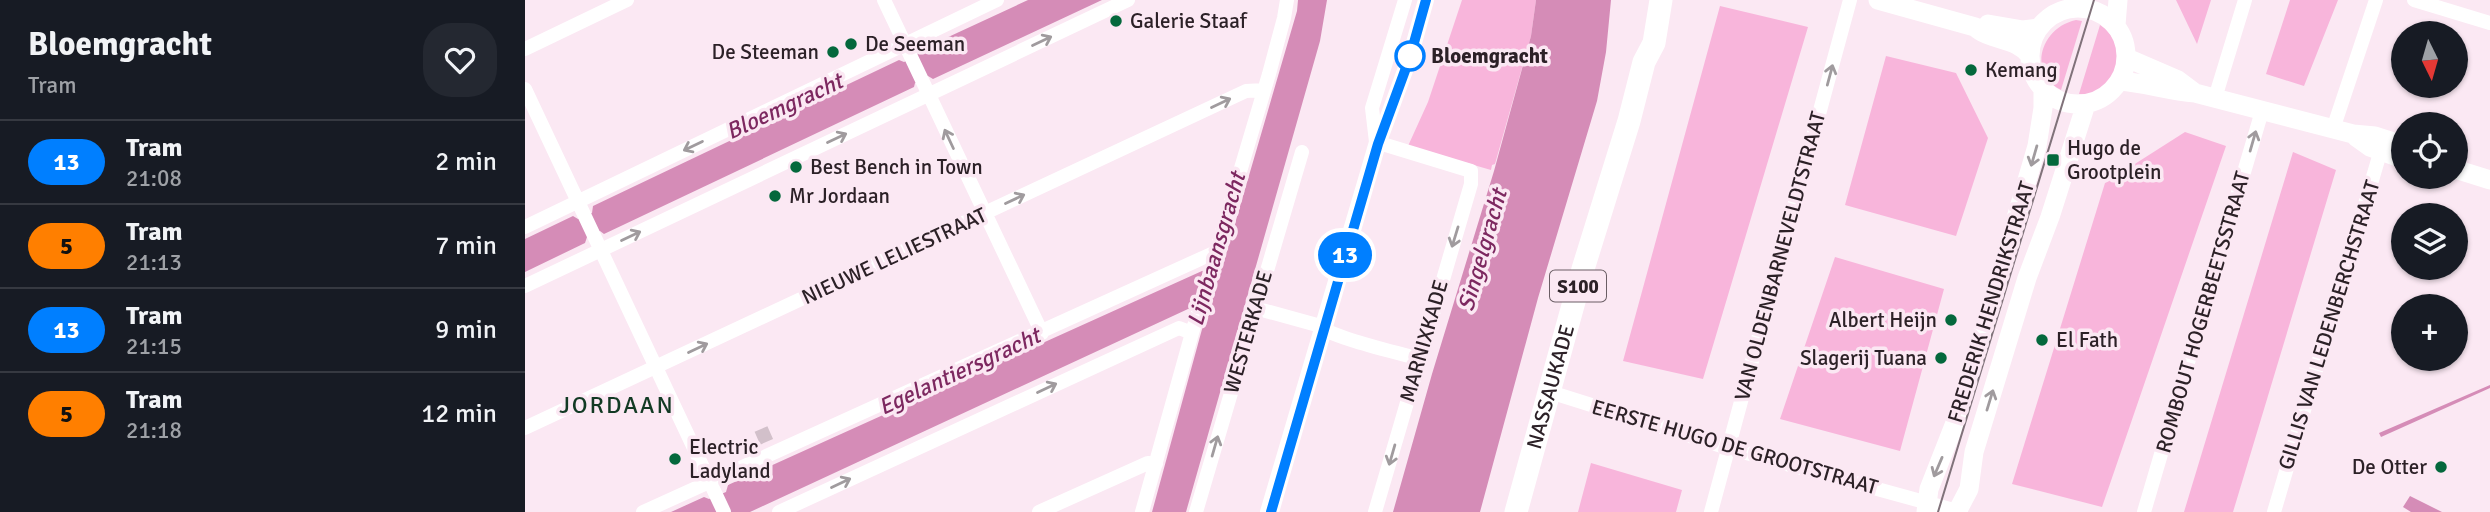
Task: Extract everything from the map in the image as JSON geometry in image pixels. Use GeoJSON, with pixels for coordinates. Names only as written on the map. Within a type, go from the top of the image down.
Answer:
{"type":"FeatureCollection","features":[{"type":"Feature","properties":{"kind":"main road","name":"NASSAUKADE"},"geometry":{"type":"LineString","coordinates":[[1644,0],[1641,42],[1644,62]]}},
{"type":"Feature","properties":{"kind":"main road","name":"NASSAUKADE"},"geometry":{"type":"LineString","coordinates":[[1516,512],[1583,269],[1629,121],[1644,62],[1654,43],[1661,0]]}},
{"type":"Feature","properties":{"kind":"main road"},"geometry":{"type":"LineString","coordinates":[[1878,0],[1975,27],[1989,24],[2023,30],[2039,28]]}},
{"type":"Feature","properties":{"kind":"main road"},"geometry":{"type":"LineString","coordinates":[[2116,25],[2118,0]]}},
{"type":"Feature","properties":{"kind":"main road"},"geometry":{"type":"LineString","coordinates":[[2075,4],[2095,10],[2116,25],[2125,42],[2127,58],[2120,81],[2109,93],[2086,104],[2067,103],[2043,89],[2031,68],[2030,57],[2032,42],[2039,28],[2052,15],[2075,4]]}},
{"type":"Feature","properties":{"kind":"main road"},"geometry":{"type":"LineString","coordinates":[[1975,27],[1983,35],[2011,42],[2026,51],[2030,57]]}},
{"type":"Feature","properties":{"kind":"main road"},"geometry":{"type":"LineString","coordinates":[[2127,58],[2178,79],[2195,93]]}},
{"type":"Feature","properties":{"kind":"main road"},"geometry":{"type":"LineString","coordinates":[[2120,81],[2195,93],[2353,134],[2364,144],[2389,145]]}},
{"type":"Feature","properties":{"kind":"main road","name":"FREDERIK HENDRIKSTRAAT"},"geometry":{"type":"LineString","coordinates":[[1926,508],[1929,489],[1959,410],[2037,146],[2043,89]]}},
{"type":"Feature","properties":{"kind":"main road","name":"FREDERIK HENDRIKSTRAAT"},"geometry":{"type":"LineString","coordinates":[[1958,512],[1969,489],[1974,452],[2027,278],[2050,217],[2086,104]]}},
{"type":"Feature","properties":{"kind":"main road"},"geometry":{"type":"LineString","coordinates":[[2468,173],[2490,180]]}},
{"type":"Feature","properties":{"kind":"street"},"geometry":{"type":"LineString","coordinates":[[525,49],[627,0]]}},
{"type":"Feature","properties":{"kind":"street"},"geometry":{"type":"LineString","coordinates":[[884,0],[1042,333]]}},
{"type":"Feature","properties":{"kind":"street"},"geometry":{"type":"LineString","coordinates":[[525,226],[581,206],[907,50],[997,0]]}},
{"type":"Feature","properties":{"kind":"street"},"geometry":{"type":"LineString","coordinates":[[525,286],[599,245],[926,91],[1128,0]]}},
{"type":"Feature","properties":{"kind":"street"},"geometry":{"type":"LineString","coordinates":[[1142,512],[1264,90],[1287,0]]}},
{"type":"Feature","properties":{"kind":"street"},"geometry":{"type":"LineString","coordinates":[[1267,512],[1376,142],[1372,108],[1405,0]]}},
{"type":"Feature","properties":{"kind":"street","name":"VAN OLDENBARNEVELDTSTRAAT"},"geometry":{"type":"LineString","coordinates":[[1711,512],[1850,0]]}},
{"type":"Feature","properties":{"kind":"street"},"geometry":{"type":"LineString","coordinates":[[2215,98],[2245,0]]}},
{"type":"Feature","properties":{"kind":"street"},"geometry":{"type":"LineString","coordinates":[[2333,130],[2376,0]]}},
{"type":"Feature","properties":{"kind":"street"},"geometry":{"type":"LineString","coordinates":[[2414,0],[2490,23]]}},
{"type":"Feature","properties":{"kind":"street"},"geometry":{"type":"LineString","coordinates":[[525,89],[725,512]]}},
{"type":"Feature","properties":{"kind":"street","name":"NIEUWE LELIESTRAAT"},"geometry":{"type":"LineString","coordinates":[[525,428],[1246,91],[1264,90]]}},
{"type":"Feature","properties":{"kind":"street","name":"ROMBOUT HOGERBEETSSTRAAT"},"geometry":{"type":"LineString","coordinates":[[2144,512],[2262,111]]}},
{"type":"Feature","properties":{"kind":"street","name":"MARNIXKADE"},"geometry":{"type":"LineString","coordinates":[[1375,512],[1471,184],[1471,171],[1376,142]]}},
{"type":"Feature","properties":{"kind":"street","name":"GILLIS VAN LEDENBERCHSTRAAT"},"geometry":{"type":"LineString","coordinates":[[2274,512],[2389,145]]}},
{"type":"Feature","properties":{"kind":"street","name":"WESTERKADE"},"geometry":{"type":"LineString","coordinates":[[1196,512],[1301,152]]}},
{"type":"Feature","properties":{"kind":"street"},"geometry":{"type":"LineString","coordinates":[[643,512],[713,486],[1218,251]]}},
{"type":"Feature","properties":{"kind":"street"},"geometry":{"type":"LineString","coordinates":[[1255,308],[1317,325],[1419,359]]}},
{"type":"Feature","properties":{"kind":"street"},"geometry":{"type":"LineString","coordinates":[[779,512],[1179,328],[1192,333]]}},
{"type":"Feature","properties":{"kind":"street","name":"EERSTE HUGO DE GROOTSTRAAT"},"geometry":{"type":"LineString","coordinates":[[1550,392],[1926,508],[1958,512]]}},
{"type":"Feature","properties":{"kind":"street"},"geometry":{"type":"LineString","coordinates":[[1039,512],[1149,463],[1156,464]]}},
{"type":"Feature","properties":{"kind":"shaded area"},"geometry":{"type":"Polygon","coordinates":[[[1462,0],[1536,0],[1531,36],[1495,164],[1491,170],[1408,146],[1428,102],[1462,0]]]}},
{"type":"Feature","properties":{"kind":"shaded area"},"geometry":{"type":"Polygon","coordinates":[[[2176,0],[2211,0],[2197,44],[2176,0]]]}},
{"type":"Feature","properties":{"kind":"shaded area"},"geometry":{"type":"Polygon","coordinates":[[[2290,0],[2338,0],[2304,86],[2266,74],[2290,0]]]}},
{"type":"Feature","properties":{"kind":"shaded area"},"geometry":{"type":"Polygon","coordinates":[[[1720,6],[1808,27],[1703,379],[1623,361],[1720,6]]]}},
{"type":"Feature","properties":{"kind":"shaded area"},"geometry":{"type":"Polygon","coordinates":[[[2076,20],[2082,21],[2061,90],[2044,74],[2042,52],[2053,32],[2076,20]]]}},
{"type":"Feature","properties":{"kind":"shaded area"},"geometry":{"type":"Polygon","coordinates":[[[2100,25],[2116,44],[2116,68],[2103,88],[2092,93],[2079,94],[2100,25]]]}},
{"type":"Feature","properties":{"kind":"shaded area"},"geometry":{"type":"Polygon","coordinates":[[[1886,56],[1956,73],[1988,138],[1956,236],[1845,205],[1886,56]]]}},
{"type":"Feature","properties":{"kind":"shaded area"},"geometry":{"type":"Polygon","coordinates":[[[2185,132],[2226,146],[2102,507],[2012,484],[2105,183],[2185,132]]]}},
{"type":"Feature","properties":{"kind":"shaded area"},"geometry":{"type":"Polygon","coordinates":[[[2293,152],[2336,170],[2233,512],[2184,512],[2293,152]]]}},
{"type":"Feature","properties":{"kind":"shaded area"},"geometry":{"type":"Polygon","coordinates":[[[1835,257],[1944,289],[1900,451],[1780,419],[1835,257]]]}},
{"type":"Feature","properties":{"kind":"shaded area"},"geometry":{"type":"Polygon","coordinates":[[[1591,463],[1682,490],[1676,512],[1578,512],[1591,463]]]}},
{"type":"Feature","properties":{"kind":"water"},"geometry":{"type":"Polygon","coordinates":[[[1028,0],[1102,0],[933,79],[928,76],[915,83],[914,87],[604,234],[600,231],[587,237],[585,243],[525,272],[525,239],[573,216],[578,219],[592,213],[593,206],[899,60],[904,62],[917,56],[918,51],[1028,0]]]}},
{"type":"Feature","properties":{"kind":"water"},"geometry":{"type":"Polygon","coordinates":[[[1298,0],[1327,0],[1320,41],[1186,512],[1152,512],[1207,311],[1188,309],[750,512],[671,512],[704,497],[709,499],[726,492],[728,485],[1202,271],[1222,268],[1298,0]]]}},
{"type":"Feature","properties":{"kind":"water","name":"Singelgracht"},"geometry":{"type":"Polygon","coordinates":[[[1536,0],[1611,0],[1606,52],[1597,101],[1538,298],[1480,512],[1393,512],[1494,171],[1531,36],[1536,0]]]}},
{"type":"Feature","properties":{"kind":"water"},"geometry":{"type":"Polygon","coordinates":[[[2490,385],[2490,388],[2381,437],[2379,433],[2490,385]]]}},
{"type":"Feature","properties":{"kind":"water"},"geometry":{"type":"Polygon","coordinates":[[[2410,496],[2442,512],[2411,512],[2403,507],[2410,496]]]}},
{"type":"Feature","properties":{"kind":"tunnel"},"geometry":{"type":"LineString","coordinates":[[761,429],[772,454]]}},
{"type":"Feature","properties":{"kind":"tram line"},"geometry":{"type":"LineString","coordinates":[[1271,512],[1367,179],[1410,57],[1426,0]]}},
{"type":"Feature","properties":{"kind":"tram line","name":"13"},"geometry":{"type":"LineString","coordinates":[[1271,512],[1378,144],[1410,57],[1426,0]]}},
{"type":"Feature","properties":{"kind":"tram line"},"geometry":{"type":"LineString","coordinates":[[1938,512],[2094,0]]}},
{"type":"Feature","properties":{"kind":"place","name":"Galerie Staaf"},"geometry":{"type":"Point","coordinates":[1116,21]}},
{"type":"Feature","properties":{"kind":"place","name":"De Seeman"},"geometry":{"type":"Point","coordinates":[851,44]}},
{"type":"Feature","properties":{"kind":"place","name":"De Steeman"},"geometry":{"type":"Point","coordinates":[833,52]}},
{"type":"Feature","properties":{"kind":"place","name":"Bloemgracht"},"geometry":{"type":"Point","coordinates":[1410,56]}},
{"type":"Feature","properties":{"kind":"place","name":"Kemang"},"geometry":{"type":"Point","coordinates":[1971,70]}},
{"type":"Feature","properties":{"kind":"place","name":"Hugo de Grootplein"},"geometry":{"type":"Point","coordinates":[2053,160]}},
{"type":"Feature","properties":{"kind":"place","name":"Best Bench in Town"},"geometry":{"type":"Point","coordinates":[796,167]}},
{"type":"Feature","properties":{"kind":"place","name":"Mr Jordaan"},"geometry":{"type":"Point","coordinates":[775,196]}},
{"type":"Feature","properties":{"kind":"place","name":"Albert Heijn"},"geometry":{"type":"Point","coordinates":[1951,320]}},
{"type":"Feature","properties":{"kind":"place","name":"El Fath"},"geometry":{"type":"Point","coordinates":[2042,340]}},
{"type":"Feature","properties":{"kind":"place","name":"Slagerij Tuana"},"geometry":{"type":"Point","coordinates":[1941,358]}},
{"type":"Feature","properties":{"kind":"place","name":"Electric Ladyland"},"geometry":{"type":"Point","coordinates":[675,459]}},
{"type":"Feature","properties":{"kind":"place","name":"De Otter"},"geometry":{"type":"Point","coordinates":[2441,467]}},
{"type":"Feature","properties":{"kind":"district","name":"JORDAAN"},"geometry":{"type":"Point","coordinates":[617,405]}},
{"type":"Feature","properties":{"kind":"water label","name":"Lijnbaansgracht"},"geometry":{"type":"Point","coordinates":[1216,249]}},
{"type":"Feature","properties":{"kind":"water label","name":"Egelantiersgracht"},"geometry":{"type":"Point","coordinates":[959,371]}}]}
